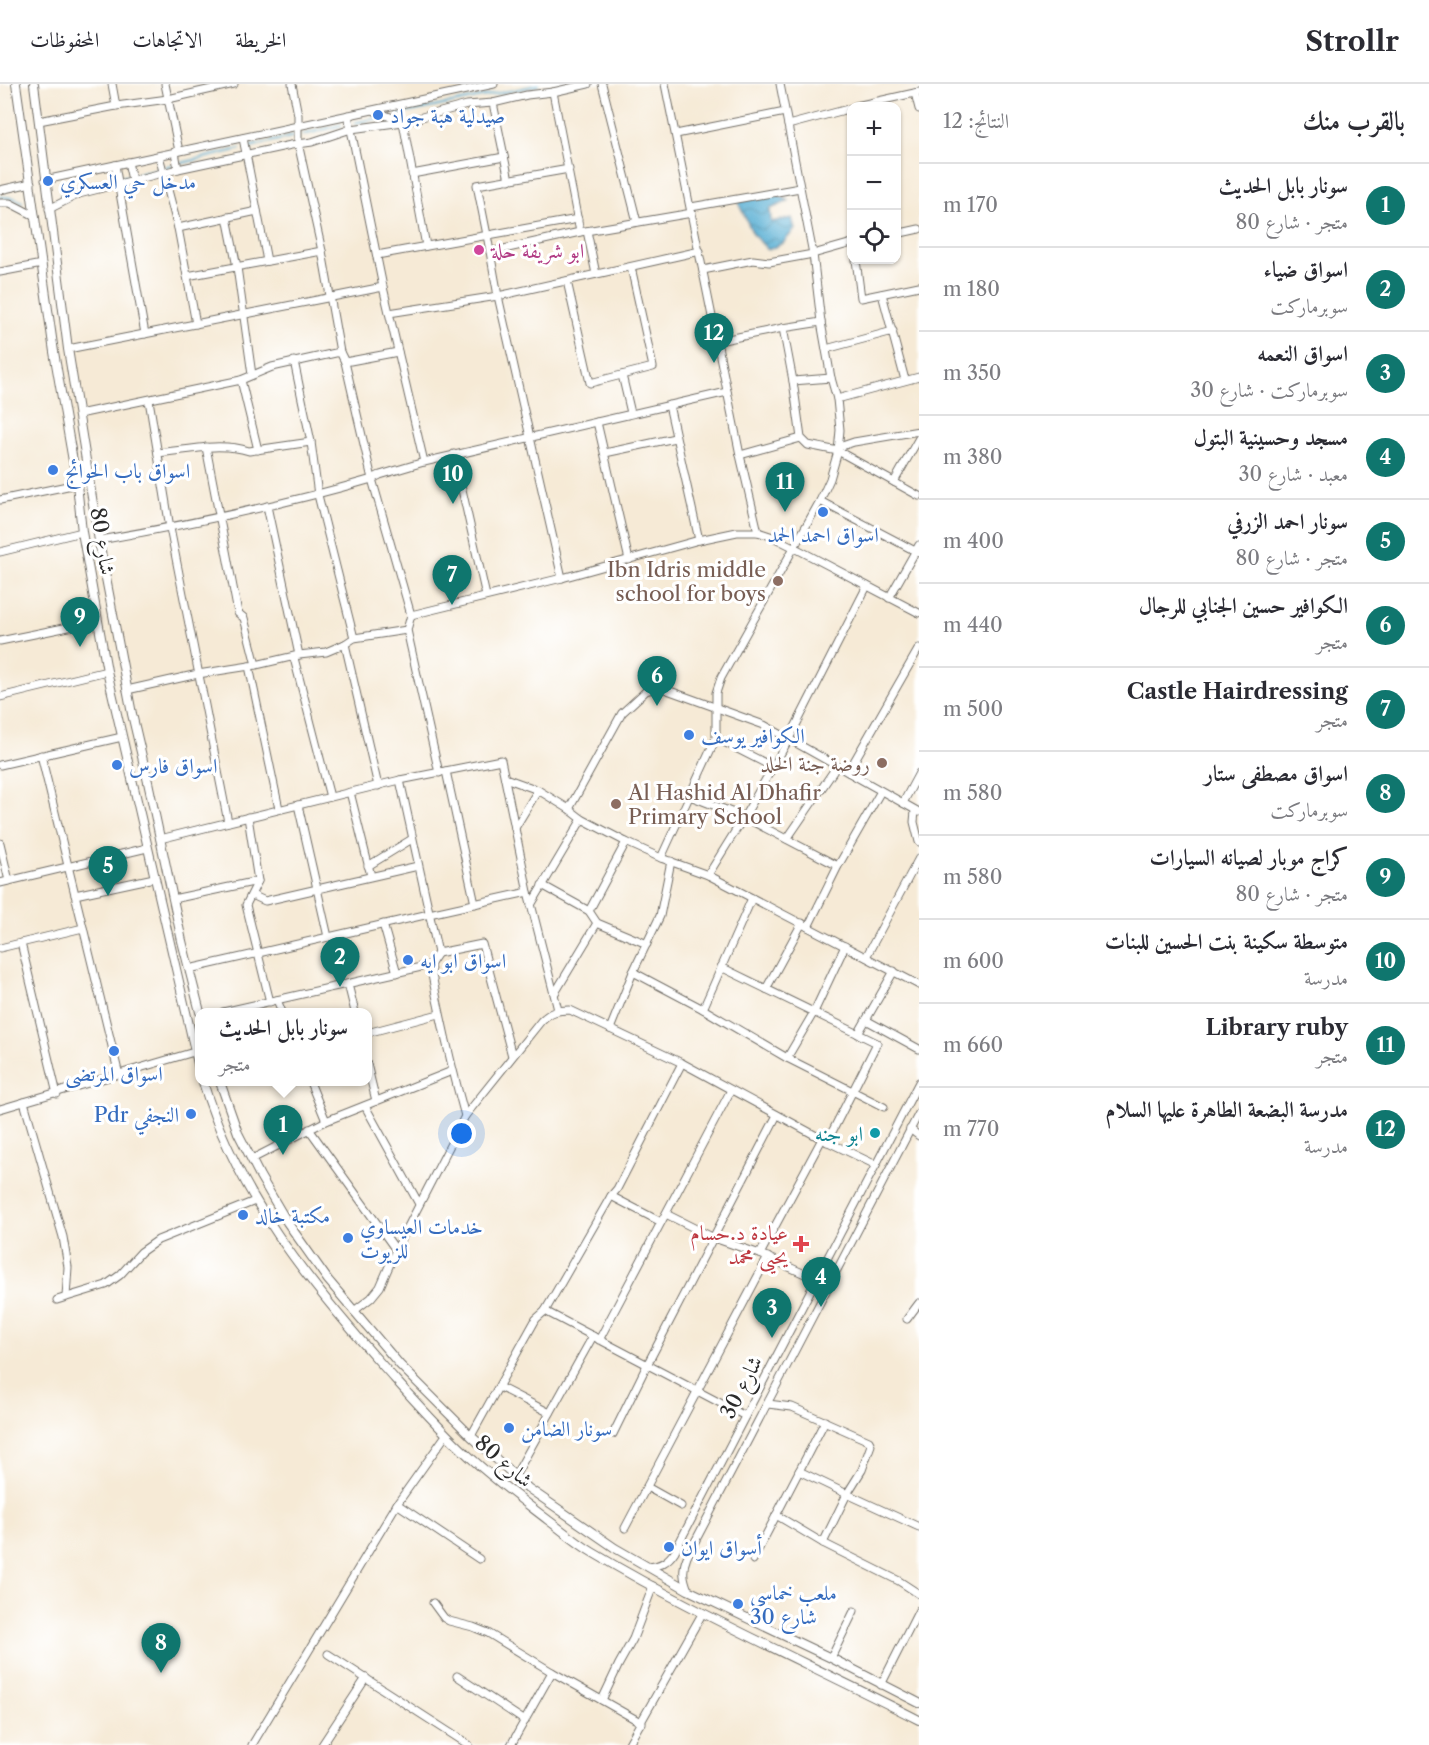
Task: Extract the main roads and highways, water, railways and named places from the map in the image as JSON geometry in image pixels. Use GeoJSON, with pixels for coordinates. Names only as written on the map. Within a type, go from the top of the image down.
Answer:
{"type":"FeatureCollection","features":[{"type":"Feature","properties":{"kind":"main road","name":"شارع 80"},"geometry":{"type":"LineString","coordinates":[[16,84],[54,352],[77,484],[82,532],[107,671],[195,1055]]}},
{"type":"Feature","properties":{"kind":"main road","name":"شارع 80"},"geometry":{"type":"LineString","coordinates":[[34,84],[68,349],[100,540],[132,714],[199,1008]]}},
{"type":"Feature","properties":{"kind":"main road"},"geometry":{"type":"LineString","coordinates":[[118,719],[121,722],[129,721],[132,714]]}},
{"type":"Feature","properties":{"kind":"main road"},"geometry":{"type":"LineString","coordinates":[[126,755],[128,748],[131,747],[140,751]]}},
{"type":"Feature","properties":{"kind":"main road","name":"شارع 80"},"geometry":{"type":"LineString","coordinates":[[204,1086],[235,1164],[255,1201],[286,1247],[345,1323],[447,1435],[472,1459],[590,1551],[702,1614],[919,1720]]}},
{"type":"Feature","properties":{"kind":"main road","name":"شارع 80"},"geometry":{"type":"LineString","coordinates":[[221,1086],[238,1133],[252,1160],[287,1222],[327,1280],[400,1365],[471,1436],[528,1488],[615,1548],[688,1590],[919,1703]]}},
{"type":"Feature","properties":{"kind":"water"},"geometry":{"type":"Polygon","coordinates":[[[773,192],[789,201],[770,209],[771,222],[792,218],[795,229],[783,243],[768,250],[753,234],[738,202],[773,192]]]}},
{"type":"Feature","properties":{"kind":"waterway"},"geometry":{"type":"LineString","coordinates":[[396,115],[538,85]]}},
{"type":"Feature","properties":{"kind":"waterway"},"geometry":{"type":"LineString","coordinates":[[354,123],[383,117]]}},
{"type":"Feature","properties":{"kind":"waterway"},"geometry":{"type":"LineString","coordinates":[[302,135],[341,125]]}},
{"type":"Feature","properties":{"kind":"waterway"},"geometry":{"type":"LineString","coordinates":[[249,147],[294,136]]}},
{"type":"Feature","properties":{"kind":"waterway"},"geometry":{"type":"LineString","coordinates":[[182,163],[240,149]]}},
{"type":"Feature","properties":{"kind":"waterway"},"geometry":{"type":"LineString","coordinates":[[165,167],[172,165]]}},
{"type":"Feature","properties":{"kind":"waterway"},"geometry":{"type":"LineString","coordinates":[[136,174],[158,169]]}},
{"type":"Feature","properties":{"kind":"waterway"},"geometry":{"type":"LineString","coordinates":[[122,177],[127,176]]}},
{"type":"Feature","properties":{"kind":"waterway"},"geometry":{"type":"LineString","coordinates":[[60,195],[113,178]]}},
{"type":"Feature","properties":{"kind":"waterway"},"geometry":{"type":"LineString","coordinates":[[0,197],[14,198],[22,202]]}},
{"type":"Feature","properties":{"kind":"place","name":"صيدلية هبة جواد"},"geometry":{"type":"Point","coordinates":[378,115]}},
{"type":"Feature","properties":{"kind":"place","name":"مدخل حي العسكري"},"geometry":{"type":"Point","coordinates":[48,181]}},
{"type":"Feature","properties":{"kind":"place","name":"ابو شريفة حلة"},"geometry":{"type":"Point","coordinates":[479,250]}},
{"type":"Feature","properties":{"kind":"place","name":"مدرسة البضعة الطاهرة عليها السلام"},"geometry":{"type":"Point","coordinates":[714,363]}},
{"type":"Feature","properties":{"kind":"place","name":"اسواق باب الحوائج"},"geometry":{"type":"Point","coordinates":[53,470]}},
{"type":"Feature","properties":{"kind":"place","name":"متوسطة سكينة بنت الحسين للبنات"},"geometry":{"type":"Point","coordinates":[453,504]}},
{"type":"Feature","properties":{"kind":"place","name":"Library ruby"},"geometry":{"type":"Point","coordinates":[785,512]}},
{"type":"Feature","properties":{"kind":"place","name":"اسواق احمد الحمد"},"geometry":{"type":"Point","coordinates":[823,512]}},
{"type":"Feature","properties":{"kind":"place","name":"Ibn Idris middle school for boys"},"geometry":{"type":"Point","coordinates":[778,581]}},
{"type":"Feature","properties":{"kind":"place","name":"Castle Hairdressing"},"geometry":{"type":"Point","coordinates":[452,605]}},
{"type":"Feature","properties":{"kind":"place","name":"كراج موبار لصيانه السيارات"},"geometry":{"type":"Point","coordinates":[80,647]}},
{"type":"Feature","properties":{"kind":"place","name":"الكوافير حسين الجنابي للرجال"},"geometry":{"type":"Point","coordinates":[657,706]}},
{"type":"Feature","properties":{"kind":"place","name":"الكوافير يوسف"},"geometry":{"type":"Point","coordinates":[689,735]}},
{"type":"Feature","properties":{"kind":"place","name":"روضة جنة الخلد"},"geometry":{"type":"Point","coordinates":[882,763]}},
{"type":"Feature","properties":{"kind":"place","name":"اسواق فارس"},"geometry":{"type":"Point","coordinates":[117,765]}},
{"type":"Feature","properties":{"kind":"place","name":"Al Hashid Al Dhafir Primary School"},"geometry":{"type":"Point","coordinates":[616,804]}},
{"type":"Feature","properties":{"kind":"place","name":"سونار احمد الزرفي"},"geometry":{"type":"Point","coordinates":[108,896]}},
{"type":"Feature","properties":{"kind":"place","name":"اسواق ابو ايه"},"geometry":{"type":"Point","coordinates":[408,960]}},
{"type":"Feature","properties":{"kind":"place","name":"اسواق ضياء"},"geometry":{"type":"Point","coordinates":[340,987]}},
{"type":"Feature","properties":{"kind":"place","name":"اسواق المرتضى"},"geometry":{"type":"Point","coordinates":[114,1051]}},
{"type":"Feature","properties":{"kind":"place","name":"Pdr النجفي"},"geometry":{"type":"Point","coordinates":[191,1114]}},
{"type":"Feature","properties":{"kind":"place","name":"ابو جنه"},"geometry":{"type":"Point","coordinates":[875,1133]}},
{"type":"Feature","properties":{"kind":"place","name":"سونار بابل الحديث"},"geometry":{"type":"Point","coordinates":[283,1155]}},
{"type":"Feature","properties":{"kind":"place","name":"مكتبة خالد"},"geometry":{"type":"Point","coordinates":[243,1215]}},
{"type":"Feature","properties":{"kind":"place","name":"خدمات العيساوي للزيوت"},"geometry":{"type":"Point","coordinates":[348,1238]}},
{"type":"Feature","properties":{"kind":"place","name":"عيادة د.حسام يحيى محمد"},"geometry":{"type":"Point","coordinates":[801,1244]}},
{"type":"Feature","properties":{"kind":"place","name":"مسجد وحسينية البتول"},"geometry":{"type":"Point","coordinates":[821,1307]}},
{"type":"Feature","properties":{"kind":"place","name":"اسواق النعمه"},"geometry":{"type":"Point","coordinates":[772,1338]}},
{"type":"Feature","properties":{"kind":"place","name":"سونار الضامن"},"geometry":{"type":"Point","coordinates":[509,1428]}},
{"type":"Feature","properties":{"kind":"place","name":"أسواق ايوان"},"geometry":{"type":"Point","coordinates":[669,1547]}},
{"type":"Feature","properties":{"kind":"place","name":"ملعب خماسي شارع 30"},"geometry":{"type":"Point","coordinates":[738,1604]}},
{"type":"Feature","properties":{"kind":"place","name":"اسواق مصطفى ستار"},"geometry":{"type":"Point","coordinates":[161,1673]}}]}
